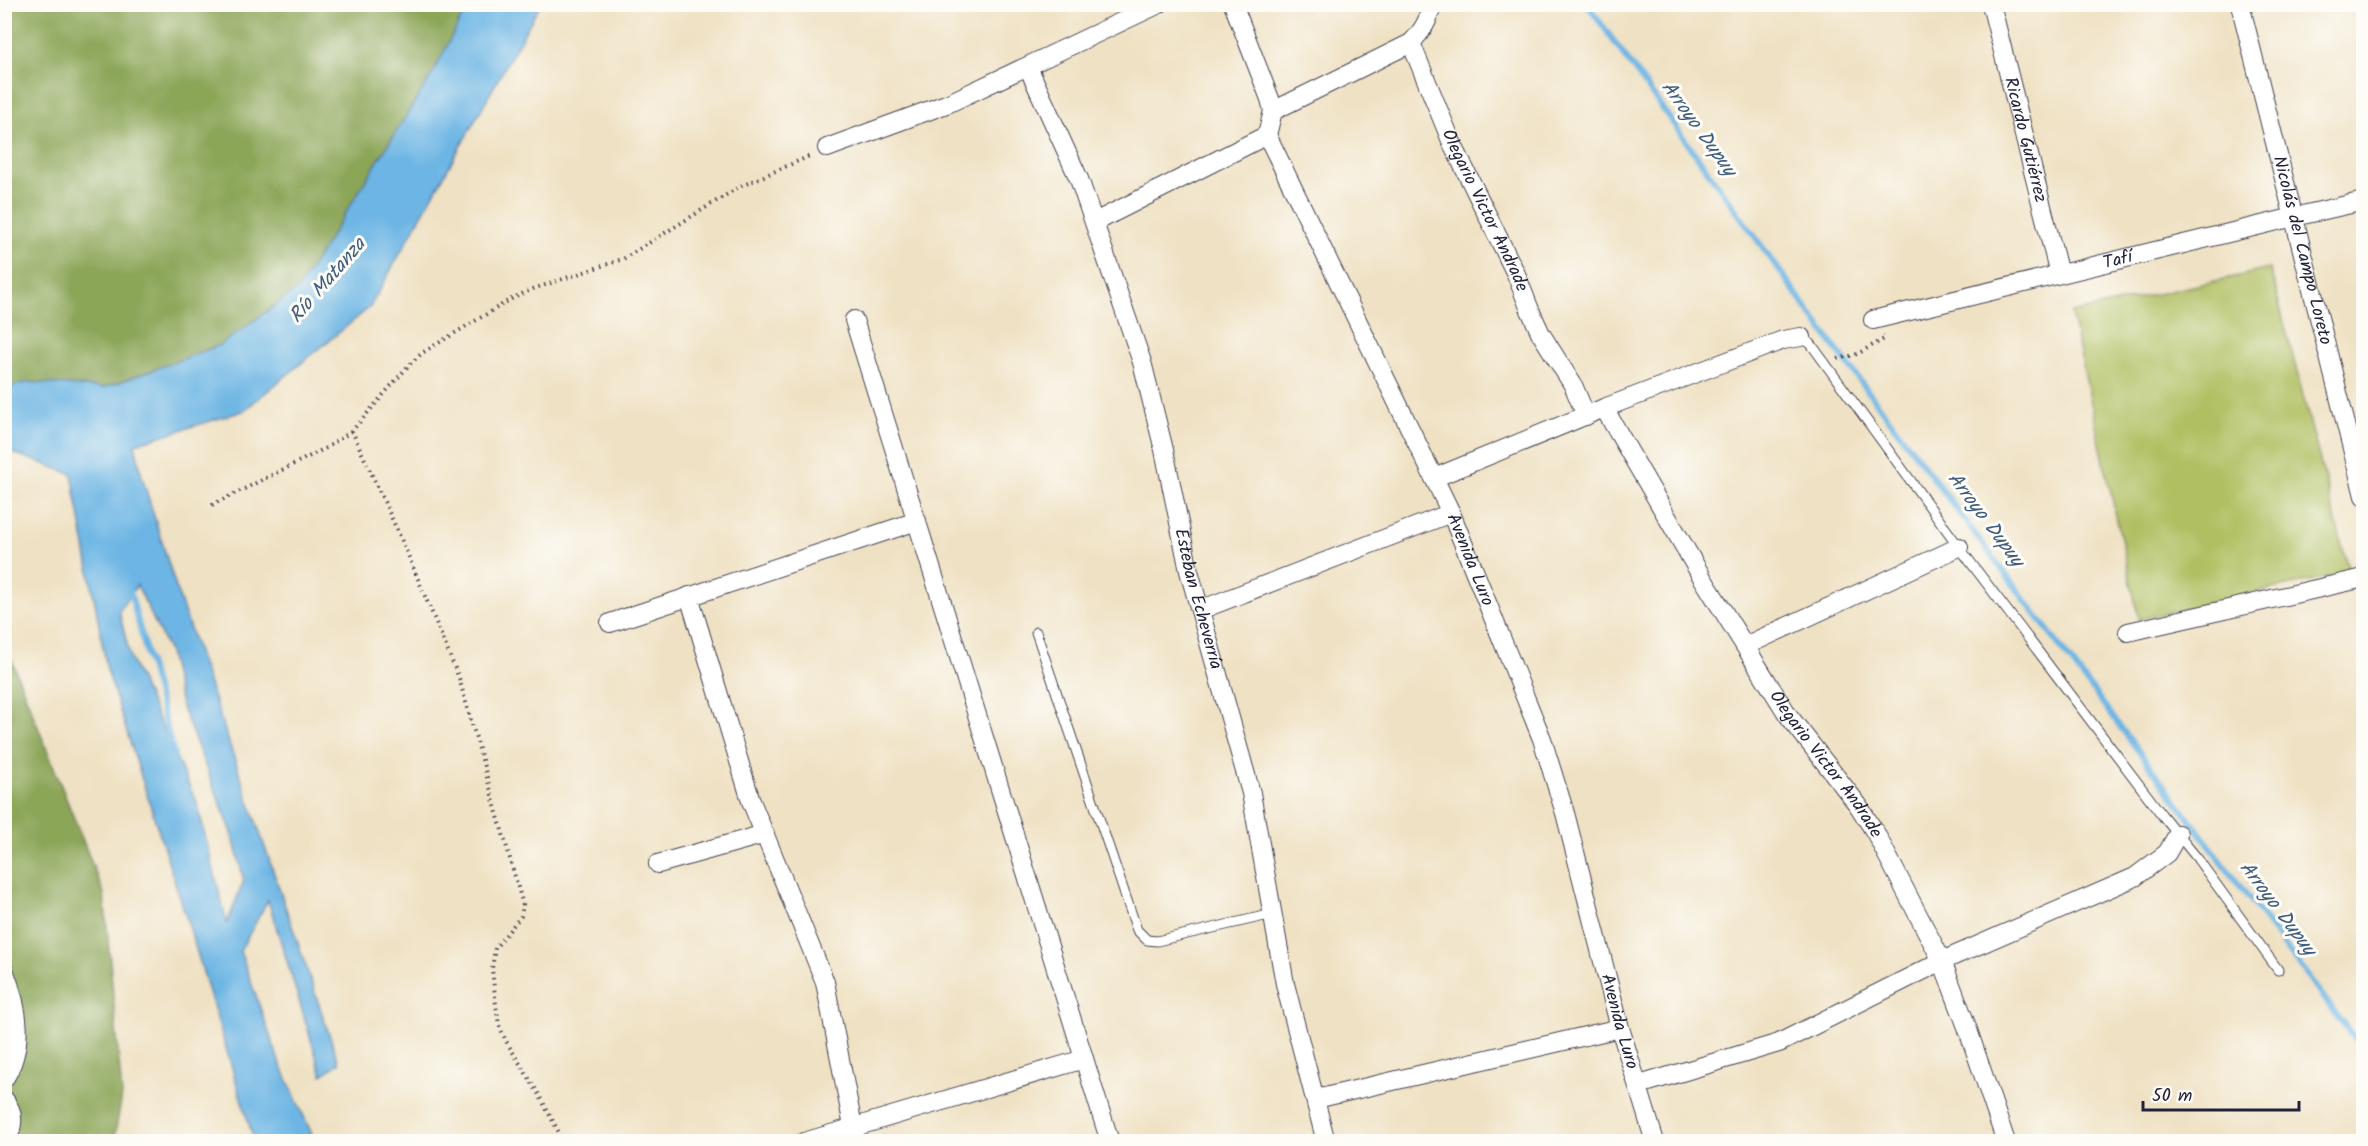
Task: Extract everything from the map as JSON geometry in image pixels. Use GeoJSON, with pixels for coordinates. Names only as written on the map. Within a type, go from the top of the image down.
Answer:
{"type":"FeatureCollection","features":[{"type":"Feature","properties":{"kind":"street"},"geometry":{"type":"LineString","coordinates":[[827,148],[949,103],[1159,4]]}},
{"type":"Feature","properties":{"kind":"street"},"geometry":{"type":"LineString","coordinates":[[1095,222],[1267,135],[1273,111],[1270,99],[1233,4]]}},
{"type":"Feature","properties":{"kind":"street"},"geometry":{"type":"LineString","coordinates":[[1273,111],[1411,43],[1423,30],[1432,4]]}},
{"type":"Feature","properties":{"kind":"street","name":"Ricardo Gutiérrez"},"geometry":{"type":"LineString","coordinates":[[1990,4],[2059,274]]}},
{"type":"Feature","properties":{"kind":"street","name":"Nicolás del Campo Loreto"},"geometry":{"type":"LineString","coordinates":[[2240,4],[2364,496]]}},
{"type":"Feature","properties":{"kind":"street","name":"Olegario Victor Andrade"},"geometry":{"type":"LineString","coordinates":[[1411,43],[1439,112],[1516,274],[1534,318],[1573,385],[1586,416]]}},
{"type":"Feature","properties":{"kind":"street","name":"Esteban Echeverría"},"geometry":{"type":"LineString","coordinates":[[1028,67],[1079,179],[1142,362],[1189,571],[1247,775],[1291,1011],[1326,1142]]}},
{"type":"Feature","properties":{"kind":"street","name":"Avenida Luro"},"geometry":{"type":"LineString","coordinates":[[1267,135],[1451,513],[1542,739],[1564,813],[1620,1028],[1655,1142]]}},
{"type":"Feature","properties":{"kind":"street","name":"Tafí"},"geometry":{"type":"LineString","coordinates":[[1873,320],[2364,201]]}},
{"type":"Feature","properties":{"kind":"street"},"geometry":{"type":"LineString","coordinates":[[854,320],[1110,1142]]}},
{"type":"Feature","properties":{"kind":"street"},"geometry":{"type":"LineString","coordinates":[[1434,478],[1604,408],[1782,340],[1801,337]]}},
{"type":"Feature","properties":{"kind":"street","name":"Olegario Victor Andrade"},"geometry":{"type":"LineString","coordinates":[[1604,408],[1703,579],[1788,715],[1864,814],[1942,961],[2006,1142]]}},
{"type":"Feature","properties":{"kind":"street"},"geometry":{"type":"LineString","coordinates":[[1200,610],[1451,513]]}},
{"type":"Feature","properties":{"kind":"street"},"geometry":{"type":"LineString","coordinates":[[610,623],[917,521]]}},
{"type":"Feature","properties":{"kind":"street"},"geometry":{"type":"LineString","coordinates":[[1745,646],[1959,547]]}},
{"type":"Feature","properties":{"kind":"street"},"geometry":{"type":"LineString","coordinates":[[2128,632],[2364,578]]}},
{"type":"Feature","properties":{"kind":"street"},"geometry":{"type":"LineString","coordinates":[[689,597],[751,801],[825,982],[854,1134]]}},
{"type":"Feature","properties":{"kind":"street"},"geometry":{"type":"LineString","coordinates":[[658,864],[765,834]]}},
{"type":"Feature","properties":{"kind":"street"},"geometry":{"type":"LineString","coordinates":[[1639,1085],[1779,1042],[1942,961],[2135,877],[2167,853],[2178,834]]}},
{"type":"Feature","properties":{"kind":"street"},"geometry":{"type":"LineString","coordinates":[[4,970],[12,989],[19,1033],[11,1069],[4,1079]]}},
{"type":"Feature","properties":{"kind":"street"},"geometry":{"type":"LineString","coordinates":[[1316,1099],[1620,1028]]}},
{"type":"Feature","properties":{"kind":"street"},"geometry":{"type":"LineString","coordinates":[[804,1142],[854,1134],[1084,1059]]}},
{"type":"Feature","properties":{"kind":"street"},"geometry":{"type":"LineString","coordinates":[[4,1099],[12,1113],[14,1123],[7,1142]]}},
{"type":"Feature","properties":{"kind":"lane"},"geometry":{"type":"LineString","coordinates":[[1801,337],[1811,344],[1959,547],[2178,834],[2278,970]]}},
{"type":"Feature","properties":{"kind":"lane"},"geometry":{"type":"LineString","coordinates":[[1036,632],[1137,930],[1147,940],[1157,941],[1273,914]]}},
{"type":"Feature","properties":{"kind":"path"},"geometry":{"type":"LineString","coordinates":[[212,505],[326,447],[352,431],[423,352],[513,298],[623,259],[739,187],[827,148]]}},
{"type":"Feature","properties":{"kind":"path"},"geometry":{"type":"LineString","coordinates":[[1833,361],[1857,354]]}},
{"type":"Feature","properties":{"kind":"path"},"geometry":{"type":"LineString","coordinates":[[352,431],[403,543],[459,678],[523,905],[521,916],[495,948],[492,969],[499,1025],[564,1142]]}},
{"type":"Feature","properties":{"kind":"green space"},"geometry":{"type":"Polygon","coordinates":[[[4,5],[468,5],[433,73],[298,289],[220,345],[104,388],[28,382],[5,388],[4,5]]]}},
{"type":"Feature","properties":{"kind":"green space"},"geometry":{"type":"Polygon","coordinates":[[[2270,269],[2349,572],[2139,619],[2071,313],[2270,269]]]}},
{"type":"Feature","properties":{"kind":"green space"},"geometry":{"type":"Polygon","coordinates":[[[4,641],[104,894],[122,1095],[114,1141],[5,1141],[4,641]]]}},
{"type":"Feature","properties":{"kind":"water","name":"Río Matanza"},"geometry":{"type":"Polygon","coordinates":[[[468,5],[540,5],[370,307],[243,411],[135,444],[142,477],[178,594],[339,1063],[322,1075],[268,900],[240,951],[279,1061],[315,1141],[254,1141],[190,929],[107,670],[72,474],[5,450],[5,388],[28,382],[104,388],[220,345],[298,289],[433,73],[468,5]],[[137,585],[119,611],[131,660],[197,803],[227,923],[244,880],[231,830],[181,705],[169,652],[137,585]]]}},
{"type":"Feature","properties":{"kind":"waterway","name":"Arroyo Dupuy"},"geometry":{"type":"LineString","coordinates":[[1587,4],[1834,346],[2364,1051]]}},
{"type":"Feature","properties":{"kind":"waterway"},"geometry":{"type":"LineString","coordinates":[[129,588],[174,755]]}}]}
